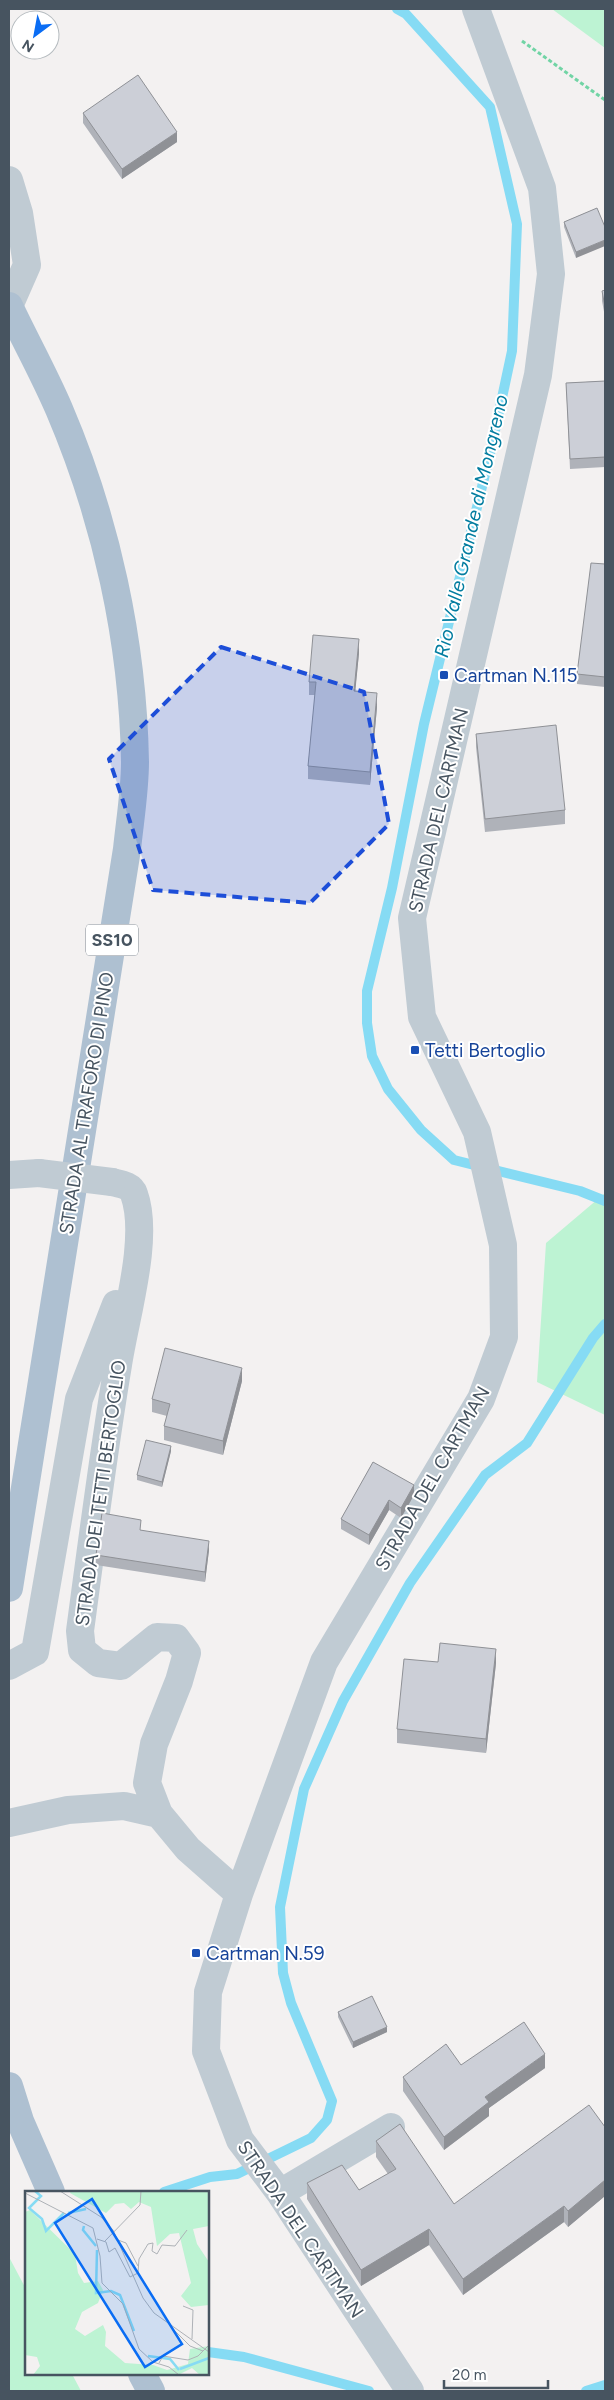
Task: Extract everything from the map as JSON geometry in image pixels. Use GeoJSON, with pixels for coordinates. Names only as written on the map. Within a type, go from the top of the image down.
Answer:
{"type":"FeatureCollection","features":[{"type":"Feature","properties":{"kind":"main road","name":"STRADA AL TRAFORO DI PINO"},"geometry":{"type":"LineString","coordinates":[[9,306],[58,408],[91,494],[115,582],[129,682],[135,763],[127,849],[9,1588]]}},
{"type":"Feature","properties":{"kind":"main road"},"geometry":{"type":"LineString","coordinates":[[9,2086],[20,2121],[51,2191]]}},
{"type":"Feature","properties":{"kind":"main road"},"geometry":{"type":"LineString","coordinates":[[143,2375],[151,2391]]}},
{"type":"Feature","properties":{"kind":"street","name":"STRADA DEL CARTMAN"},"geometry":{"type":"LineString","coordinates":[[410,2391],[380,2349],[277,2190],[240,2140],[206,2051],[208,1992],[239,1894],[324,1662],[482,1399],[504,1337],[503,1245],[477,1132],[422,1017],[412,918],[538,375],[551,274],[542,188],[476,9]]}},
{"type":"Feature","properties":{"kind":"street"},"geometry":{"type":"LineString","coordinates":[[9,180],[20,213],[27,266],[9,306]]}},
{"type":"Feature","properties":{"kind":"street","name":"STRADA DEI TETTI BERTOGLIO"},"geometry":{"type":"LineString","coordinates":[[9,1174],[39,1173],[112,1182],[127,1186],[133,1191],[138,1213],[138,1250],[118,1365],[80,1631],[82,1650],[98,1663],[109,1666],[121,1666],[157,1637],[176,1638],[187,1653],[179,1681],[154,1744],[147,1784],[159,1814],[188,1849],[239,1894]]}},
{"type":"Feature","properties":{"kind":"street","name":"STRADA DEI TETTI BERTOGLIO"},"geometry":{"type":"LineString","coordinates":[[9,1666],[35,1652],[79,1399],[138,1250]]}},
{"type":"Feature","properties":{"kind":"street"},"geometry":{"type":"LineString","coordinates":[[9,1823],[68,1810],[124,1806],[159,1814]]}},
{"type":"Feature","properties":{"kind":"street"},"geometry":{"type":"LineString","coordinates":[[277,2190],[391,2127]]}},
{"type":"Feature","properties":{"kind":"path"},"geometry":{"type":"LineString","coordinates":[[518,37],[605,100]]}},
{"type":"Feature","properties":{"kind":"highlighted area"},"geometry":{"type":"Polygon","coordinates":[[[221,647],[364,692],[389,824],[310,903],[153,890],[109,759],[221,647]]]}},
{"type":"Feature","properties":{"kind":"green space"},"geometry":{"type":"Polygon","coordinates":[[[552,9],[605,9],[605,48],[552,9]]]}},
{"type":"Feature","properties":{"kind":"green space"},"geometry":{"type":"Polygon","coordinates":[[[605,1193],[605,1415],[537,1382],[546,1243],[605,1193]]]}},
{"type":"Feature","properties":{"kind":"green space"},"geometry":{"type":"Polygon","coordinates":[[[9,2257],[25,2287],[25,2375],[73,2375],[81,2391],[9,2391],[9,2257]]]}},
{"type":"Feature","properties":{"kind":"building"},"geometry":{"type":"Polygon","coordinates":[[[138,75],[177,132],[122,169],[83,113],[138,75]]]}},
{"type":"Feature","properties":{"kind":"building"},"geometry":{"type":"Polygon","coordinates":[[[597,208],[605,227],[605,240],[576,252],[564,222],[597,208]]]}},
{"type":"Feature","properties":{"kind":"building"},"geometry":{"type":"Polygon","coordinates":[[[605,290],[605,307],[602,291],[605,290]]]}},
{"type":"Feature","properties":{"kind":"building"},"geometry":{"type":"Polygon","coordinates":[[[605,381],[605,457],[570,459],[566,383],[605,381]]]}},
{"type":"Feature","properties":{"kind":"building"},"geometry":{"type":"Polygon","coordinates":[[[591,563],[605,564],[605,677],[577,674],[591,563]]]}},
{"type":"Feature","properties":{"kind":"building"},"geometry":{"type":"Polygon","coordinates":[[[313,635],[359,639],[354,691],[377,693],[370,772],[308,766],[316,682],[309,682],[313,635]]]}},
{"type":"Feature","properties":{"kind":"building"},"geometry":{"type":"Polygon","coordinates":[[[556,725],[565,810],[485,819],[476,734],[556,725]]]}},
{"type":"Feature","properties":{"kind":"building"},"geometry":{"type":"Polygon","coordinates":[[[165,1348],[242,1368],[223,1441],[164,1426],[170,1404],[152,1399],[165,1348]]]}},
{"type":"Feature","properties":{"kind":"building"},"geometry":{"type":"Polygon","coordinates":[[[146,1440],[171,1446],[162,1482],[137,1475],[146,1440]]]}},
{"type":"Feature","properties":{"kind":"building"},"geometry":{"type":"Polygon","coordinates":[[[373,1462],[414,1485],[401,1508],[389,1500],[369,1535],[341,1519],[373,1462]]]}},
{"type":"Feature","properties":{"kind":"building"},"geometry":{"type":"Polygon","coordinates":[[[102,1513],[141,1520],[140,1530],[209,1541],[205,1572],[96,1555],[102,1513]]]}},
{"type":"Feature","properties":{"kind":"building"},"geometry":{"type":"Polygon","coordinates":[[[440,1643],[496,1649],[486,1739],[397,1729],[404,1659],[438,1662],[440,1643]]]}},
{"type":"Feature","properties":{"kind":"building"},"geometry":{"type":"Polygon","coordinates":[[[372,1996],[387,2027],[353,2042],[338,2012],[372,1996]]]}},
{"type":"Feature","properties":{"kind":"building"},"geometry":{"type":"Polygon","coordinates":[[[524,2022],[545,2054],[485,2097],[489,2102],[444,2137],[403,2077],[446,2044],[461,2065],[524,2022]]]}},
{"type":"Feature","properties":{"kind":"building"},"geometry":{"type":"Polygon","coordinates":[[[589,2105],[605,2127],[605,2180],[568,2211],[564,2206],[463,2279],[429,2229],[361,2270],[307,2183],[342,2165],[359,2190],[396,2169],[376,2141],[400,2124],[454,2204],[589,2105]]]}},
{"type":"Feature","properties":{"kind":"waterway","name":"Rio Valle Grande di Mongreno"},"geometry":{"type":"LineString","coordinates":[[397,9],[406,14],[490,107],[517,224],[512,351],[490,454],[424,724],[392,888],[367,991],[367,1023],[372,1056],[388,1089],[421,1130],[454,1160],[580,1191],[605,1201]]}},
{"type":"Feature","properties":{"kind":"waterway","name":"Rio Valle Grande di Mongreno"},"geometry":{"type":"LineString","coordinates":[[167,2191],[210,2177],[237,2174],[311,2138],[327,2120],[332,2101],[291,2003],[283,1973],[280,1907],[304,1789],[343,1701],[410,1583],[485,1475],[527,1443],[593,1338],[605,1324]]}},
{"type":"Feature","properties":{"kind":"waterway","name":"Rio Valle Grande di Mongreno"},"geometry":{"type":"LineString","coordinates":[[209,2352],[244,2357],[369,2391]]}},
{"type":"Feature","properties":{"kind":"waterway","name":"Rio Valle Grande di Mongreno"},"geometry":{"type":"LineString","coordinates":[[586,2391],[605,2385]]}},
{"type":"Feature","properties":{"kind":"place","name":"Cartman N.115"},"geometry":{"type":"Point","coordinates":[444,675]}},
{"type":"Feature","properties":{"kind":"place","name":"Tetti Bertoglio"},"geometry":{"type":"Point","coordinates":[415,1050]}},
{"type":"Feature","properties":{"kind":"place","name":"Cartman N.59"},"geometry":{"type":"Point","coordinates":[196,1953]}}]}
